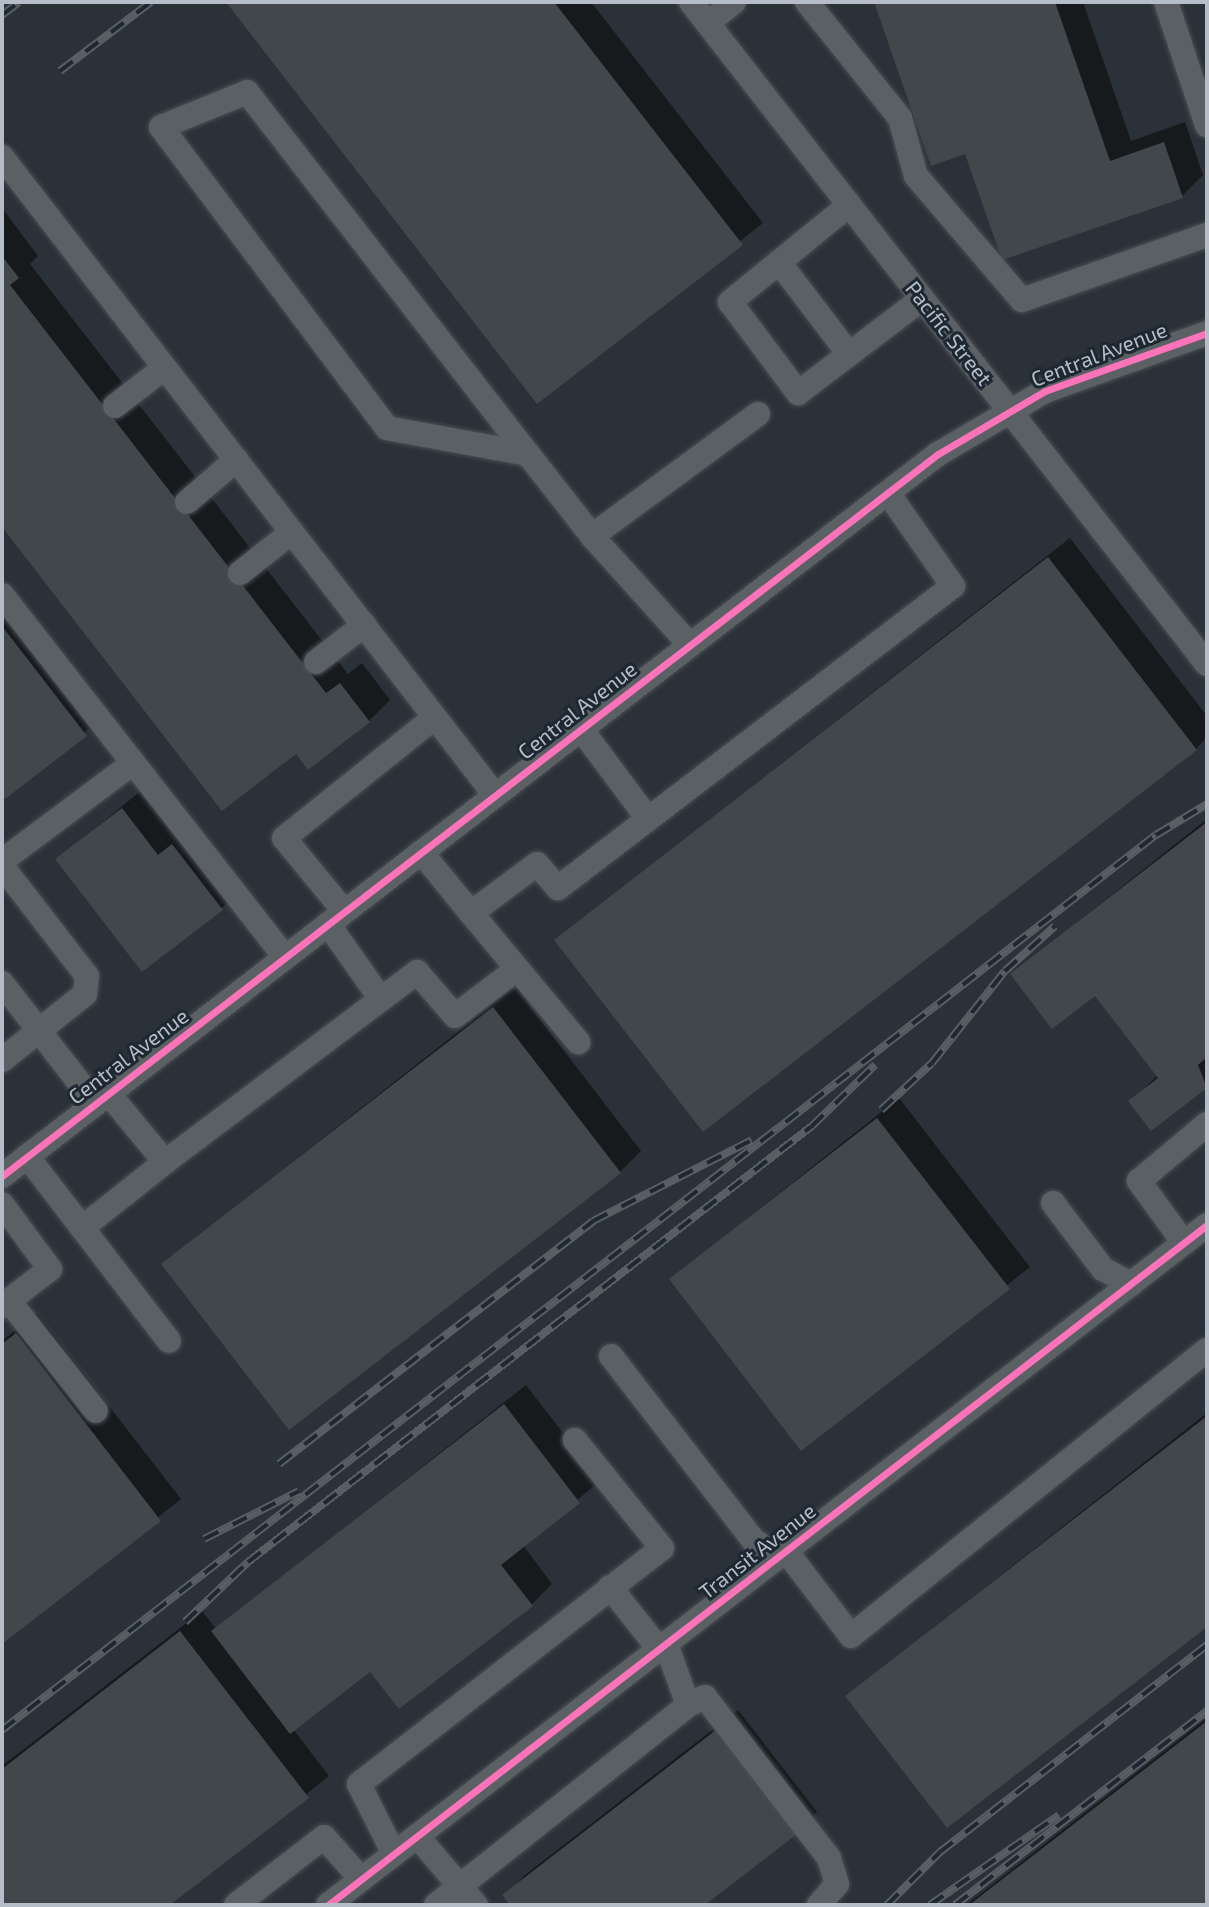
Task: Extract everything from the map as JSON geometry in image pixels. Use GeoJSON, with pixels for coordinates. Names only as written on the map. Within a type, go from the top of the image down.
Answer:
{"type":"FeatureCollection","features":[{"type":"Feature","properties":{"kind":"street","name":"Pacific Street"},"geometry":{"type":"LineString","coordinates":[[691,2],[1207,664]]}},
{"type":"Feature","properties":{"kind":"street"},"geometry":{"type":"LineString","coordinates":[[708,23],[734,2]]}},
{"type":"Feature","properties":{"kind":"street"},"geometry":{"type":"LineString","coordinates":[[807,2],[900,118],[916,176],[1021,300],[1207,235]]}},
{"type":"Feature","properties":{"kind":"street"},"geometry":{"type":"LineString","coordinates":[[1166,2],[1207,125]]}},
{"type":"Feature","properties":{"kind":"street"},"geometry":{"type":"LineString","coordinates":[[528,454],[387,428],[161,127],[247,92],[592,536],[690,645]]}},
{"type":"Feature","properties":{"kind":"street"},"geometry":{"type":"LineString","coordinates":[[2,157],[495,795]]}},
{"type":"Feature","properties":{"kind":"street"},"geometry":{"type":"LineString","coordinates":[[849,205],[730,302],[798,393],[922,299]]}},
{"type":"Feature","properties":{"kind":"street"},"geometry":{"type":"LineString","coordinates":[[779,262],[848,353]]}},
{"type":"Feature","properties":{"kind":"street","name":"Central Avenue"},"geometry":{"type":"LineString","coordinates":[[2,1176],[888,493],[1008,410],[1081,376],[1207,332]]}},
{"type":"Feature","properties":{"kind":"street"},"geometry":{"type":"LineString","coordinates":[[115,406],[164,368]]}},
{"type":"Feature","properties":{"kind":"street"},"geometry":{"type":"LineString","coordinates":[[592,536],[758,414]]}},
{"type":"Feature","properties":{"kind":"street"},"geometry":{"type":"LineString","coordinates":[[187,502],[236,460]]}},
{"type":"Feature","properties":{"kind":"street"},"geometry":{"type":"LineString","coordinates":[[471,913],[537,864],[558,888],[953,586],[888,493]]}},
{"type":"Feature","properties":{"kind":"street"},"geometry":{"type":"LineString","coordinates":[[240,573],[292,532]]}},
{"type":"Feature","properties":{"kind":"street"},"geometry":{"type":"LineString","coordinates":[[2,595],[285,957]]}},
{"type":"Feature","properties":{"kind":"street"},"geometry":{"type":"LineString","coordinates":[[316,662],[364,625]]}},
{"type":"Feature","properties":{"kind":"street"},"geometry":{"type":"LineString","coordinates":[[381,999],[336,918],[284,838],[435,717]]}},
{"type":"Feature","properties":{"kind":"street"},"geometry":{"type":"LineString","coordinates":[[581,729],[648,819]]}},
{"type":"Feature","properties":{"kind":"street"},"geometry":{"type":"LineString","coordinates":[[2,1060],[85,994],[87,976],[2,863],[133,763]]}},
{"type":"Feature","properties":{"kind":"street"},"geometry":{"type":"LineString","coordinates":[[421,852],[578,1042]]}},
{"type":"Feature","properties":{"kind":"street"},"geometry":{"type":"LineString","coordinates":[[82,1228],[165,1161],[417,972],[455,1016],[517,968]]}},
{"type":"Feature","properties":{"kind":"street"},"geometry":{"type":"LineString","coordinates":[[2,983],[40,1032],[165,1161]]}},
{"type":"Feature","properties":{"kind":"street"},"geometry":{"type":"LineString","coordinates":[[1184,1242],[1139,1181],[1207,1124]]}},
{"type":"Feature","properties":{"kind":"street"},"geometry":{"type":"LineString","coordinates":[[27,1156],[169,1341]]}},
{"type":"Feature","properties":{"kind":"street"},"geometry":{"type":"LineString","coordinates":[[1053,1203],[1103,1269],[1131,1284]]}},
{"type":"Feature","properties":{"kind":"street"},"geometry":{"type":"LineString","coordinates":[[2,1204],[50,1269],[5,1304],[96,1411]]}},
{"type":"Feature","properties":{"kind":"street","name":"Transit Avenue"},"geometry":{"type":"LineString","coordinates":[[328,1905],[1207,1225]]}},
{"type":"Feature","properties":{"kind":"street"},"geometry":{"type":"LineString","coordinates":[[611,1356],[752,1540],[782,1554],[851,1636],[1207,1350]]}},
{"type":"Feature","properties":{"kind":"street"},"geometry":{"type":"LineString","coordinates":[[394,1854],[359,1784],[591,1608],[610,1587],[662,1548],[575,1440]]}},
{"type":"Feature","properties":{"kind":"street"},"geometry":{"type":"LineString","coordinates":[[610,1587],[662,1646],[688,1705]]}},
{"type":"Feature","properties":{"kind":"street"},"geometry":{"type":"LineString","coordinates":[[436,1905],[688,1705],[705,1696],[830,1858],[837,1884],[819,1905]]}},
{"type":"Feature","properties":{"kind":"street"},"geometry":{"type":"LineString","coordinates":[[417,1836],[476,1905]]}},
{"type":"Feature","properties":{"kind":"street"},"geometry":{"type":"LineString","coordinates":[[236,1905],[324,1837],[361,1880]]}},
{"type":"Feature","properties":{"kind":"building"},"geometry":{"type":"Polygon","coordinates":[[[226,2],[554,2],[743,245],[537,404],[226,2]]]}},
{"type":"Feature","properties":{"kind":"building"},"geometry":{"type":"Polygon","coordinates":[[[874,2],[1055,2],[1110,161],[1164,142],[1183,198],[1002,260],[965,154],[931,166],[874,2]]]}},
{"type":"Feature","properties":{"kind":"building"},"geometry":{"type":"Polygon","coordinates":[[[2,256],[19,278],[10,285],[326,693],[340,683],[370,722],[308,770],[296,754],[222,811],[2,527],[2,256]]]}},
{"type":"Feature","properties":{"kind":"building"},"geometry":{"type":"Polygon","coordinates":[[[1048,557],[1197,750],[703,1132],[554,940],[1048,557]]]}},
{"type":"Feature","properties":{"kind":"building"},"geometry":{"type":"Polygon","coordinates":[[[2,626],[87,736],[5,799],[2,795],[2,626]]]}},
{"type":"Feature","properties":{"kind":"building"},"geometry":{"type":"Polygon","coordinates":[[[122,808],[158,855],[172,844],[223,910],[142,972],[55,859],[122,808]]]}},
{"type":"Feature","properties":{"kind":"building"},"geometry":{"type":"Polygon","coordinates":[[[1207,822],[1207,1057],[1198,1065],[1207,1088],[1151,1131],[1128,1101],[1158,1078],[1095,996],[1052,1029],[1010,974],[1207,822]]]}},
{"type":"Feature","properties":{"kind":"building"},"geometry":{"type":"Polygon","coordinates":[[[493,1007],[621,1173],[289,1430],[161,1264],[493,1007]]]}},
{"type":"Feature","properties":{"kind":"building"},"geometry":{"type":"Polygon","coordinates":[[[877,1118],[1010,1289],[801,1451],[669,1279],[877,1118]]]}},
{"type":"Feature","properties":{"kind":"building"},"geometry":{"type":"Polygon","coordinates":[[[16,1333],[161,1521],[2,1644],[2,1344],[16,1333]]]}},
{"type":"Feature","properties":{"kind":"building"},"geometry":{"type":"Polygon","coordinates":[[[504,1404],[580,1503],[501,1565],[533,1606],[399,1709],[370,1672],[290,1734],[211,1631],[504,1404]]]}},
{"type":"Feature","properties":{"kind":"building"},"geometry":{"type":"Polygon","coordinates":[[[1207,1416],[1207,1627],[947,1828],[845,1696],[1207,1416]]]}},
{"type":"Feature","properties":{"kind":"building"},"geometry":{"type":"Polygon","coordinates":[[[180,1631],[309,1798],[170,1905],[2,1905],[2,1769],[180,1631]]]}},
{"type":"Feature","properties":{"kind":"building"},"geometry":{"type":"Polygon","coordinates":[[[1207,1721],[1207,1905],[969,1905],[1207,1721]]]}},
{"type":"Feature","properties":{"kind":"building"},"geometry":{"type":"Polygon","coordinates":[[[716,1730],[797,1834],[705,1905],[510,1905],[502,1895],[716,1730]]]}},
{"type":"Feature","properties":{"kind":"railway"},"geometry":{"type":"LineString","coordinates":[[2,15],[19,2]]}},
{"type":"Feature","properties":{"kind":"railway"},"geometry":{"type":"LineString","coordinates":[[60,71],[151,2]]}},
{"type":"Feature","properties":{"kind":"railway"},"geometry":{"type":"LineString","coordinates":[[2,1730],[1156,835],[1207,804]]}},
{"type":"Feature","properties":{"kind":"railway"},"geometry":{"type":"LineString","coordinates":[[881,1110],[932,1063],[1005,971],[1055,926]]}},
{"type":"Feature","properties":{"kind":"railway"},"geometry":{"type":"LineString","coordinates":[[185,1622],[248,1562],[812,1126],[875,1065]]}},
{"type":"Feature","properties":{"kind":"railway"},"geometry":{"type":"LineString","coordinates":[[279,1464],[593,1221],[752,1140]]}},
{"type":"Feature","properties":{"kind":"railway"},"geometry":{"type":"LineString","coordinates":[[204,1539],[299,1491]]}},
{"type":"Feature","properties":{"kind":"railway"},"geometry":{"type":"LineString","coordinates":[[887,1905],[940,1852],[1207,1645]]}},
{"type":"Feature","properties":{"kind":"railway"},"geometry":{"type":"LineString","coordinates":[[955,1905],[1207,1711]]}},
{"type":"Feature","properties":{"kind":"railway"},"geometry":{"type":"LineString","coordinates":[[930,1905],[1059,1815]]}},
{"type":"Feature","properties":{"kind":"cycle path"},"geometry":{"type":"LineString","coordinates":[[2,1176],[938,454],[1045,391],[1207,333]]}},
{"type":"Feature","properties":{"kind":"cycle path"},"geometry":{"type":"LineString","coordinates":[[328,1905],[1207,1225]]}}]}
